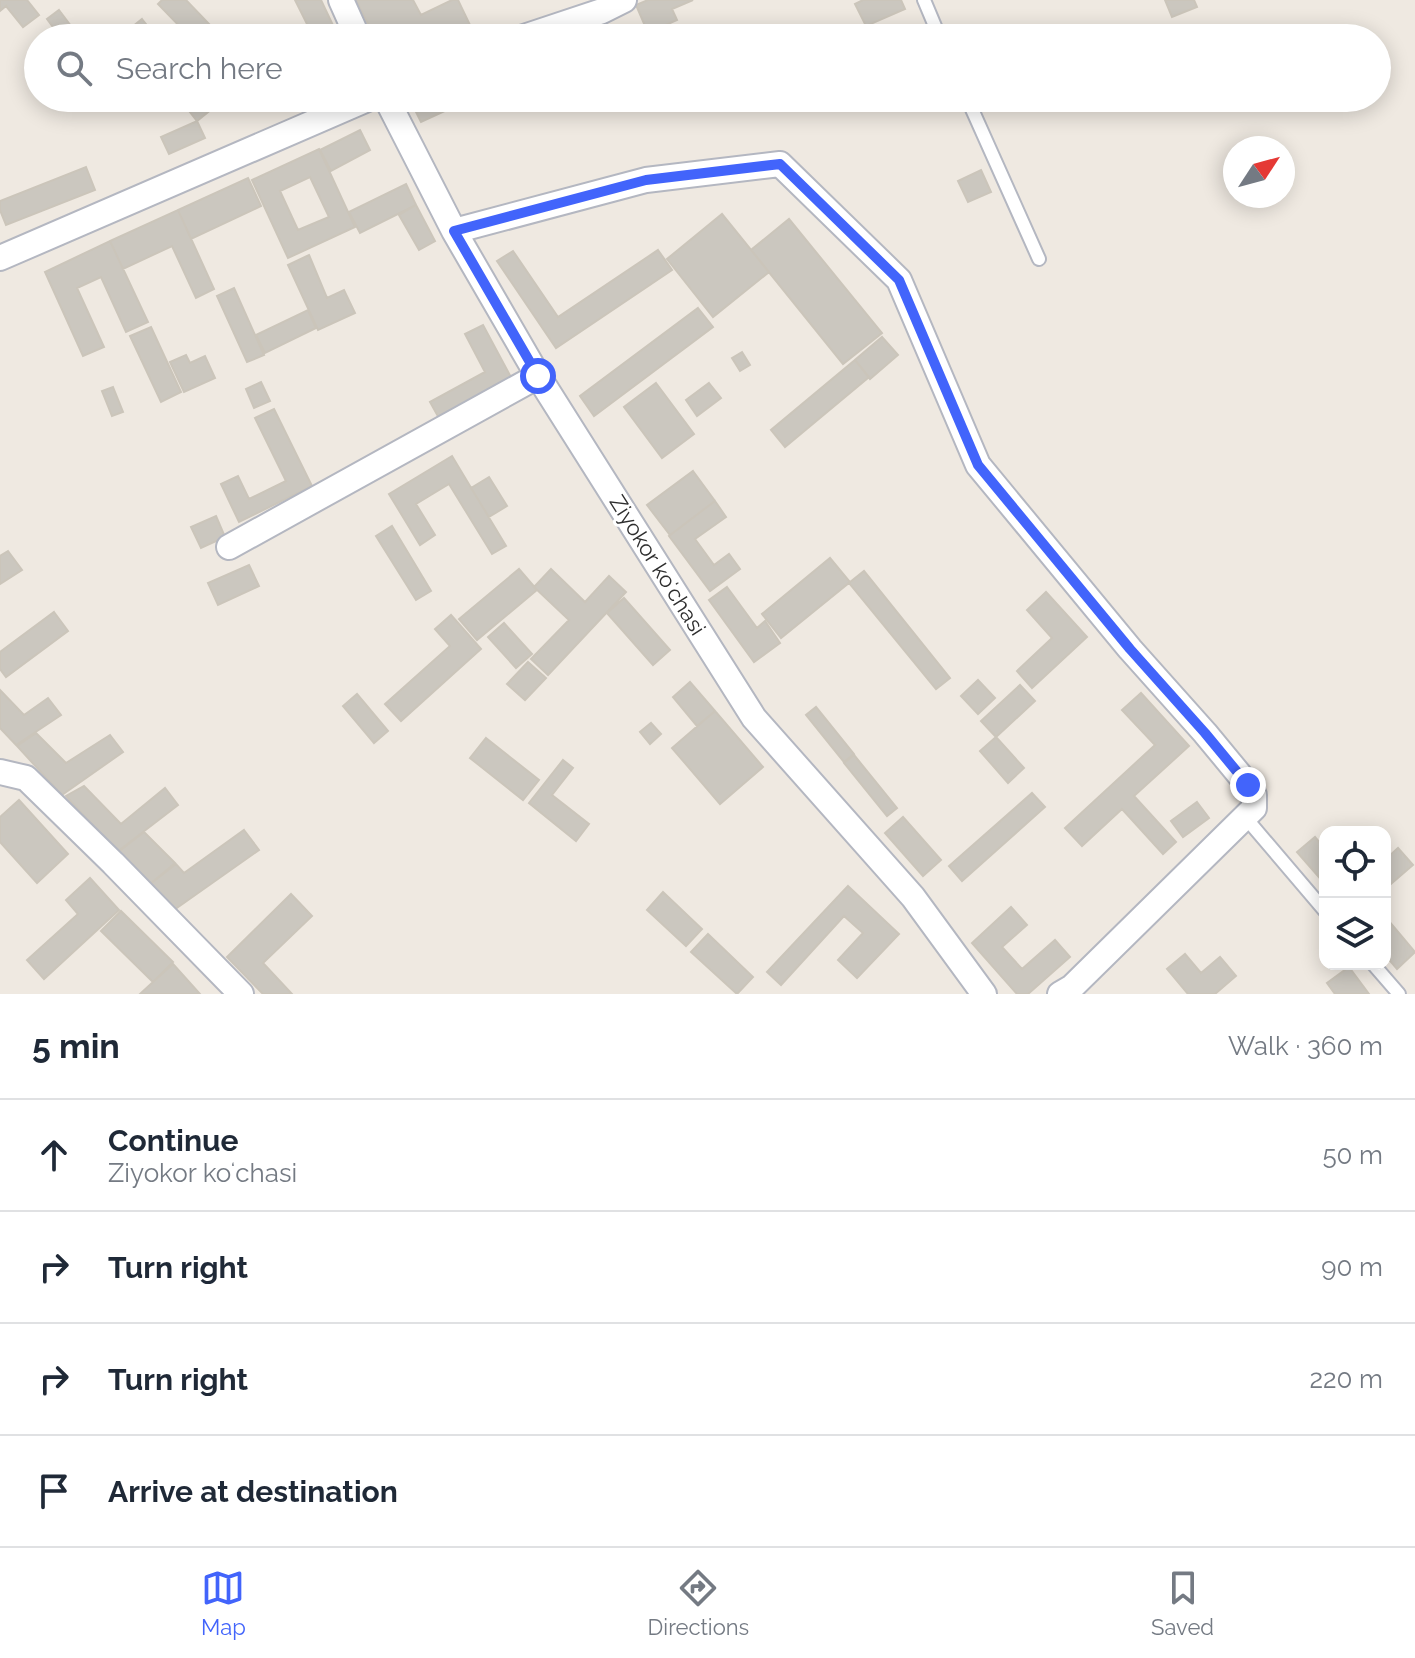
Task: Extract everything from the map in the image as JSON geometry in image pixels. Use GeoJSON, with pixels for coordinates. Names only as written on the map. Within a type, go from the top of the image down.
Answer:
{"type":"FeatureCollection","features":[{"type":"Feature","properties":{"kind":"street"},"geometry":{"type":"LineString","coordinates":[[341,0],[352,24]]}},
{"type":"Feature","properties":{"kind":"street"},"geometry":{"type":"LineString","coordinates":[[563,24],[624,0]]}},
{"type":"Feature","properties":{"kind":"street"},"geometry":{"type":"LineString","coordinates":[[0,258],[338,112]]}},
{"type":"Feature","properties":{"kind":"street","name":"Ziyokor koʻchasi"},"geometry":{"type":"LineString","coordinates":[[393,112],[454,231],[538,376],[754,718],[913,897],[984,994]]}},
{"type":"Feature","properties":{"kind":"street"},"geometry":{"type":"LineString","coordinates":[[454,231],[646,180],[780,164],[899,280],[978,465],[1254,795],[1254,808],[1072,987],[1060,994]]}},
{"type":"Feature","properties":{"kind":"street"},"geometry":{"type":"LineString","coordinates":[[229,547],[538,376]]}},
{"type":"Feature","properties":{"kind":"street"},"geometry":{"type":"LineString","coordinates":[[0,774],[26,778],[241,994]]}},
{"type":"Feature","properties":{"kind":"lane"},"geometry":{"type":"LineString","coordinates":[[924,0],[934,24]]}},
{"type":"Feature","properties":{"kind":"lane"},"geometry":{"type":"LineString","coordinates":[[973,112],[1039,259]]}},
{"type":"Feature","properties":{"kind":"lane"},"geometry":{"type":"LineString","coordinates":[[1245,817],[1319,904]]}},
{"type":"Feature","properties":{"kind":"lane"},"geometry":{"type":"LineString","coordinates":[[1378,970],[1399,994]]}},
{"type":"Feature","properties":{"kind":"building"},"geometry":{"type":"Polygon","coordinates":[[[0,0],[27,0],[39,15],[23,27],[6,6],[0,11],[0,0]]]}},
{"type":"Feature","properties":{"kind":"building"},"geometry":{"type":"Polygon","coordinates":[[[162,0],[186,0],[209,24],[177,24],[158,4],[162,0]]]}},
{"type":"Feature","properties":{"kind":"building"},"geometry":{"type":"Polygon","coordinates":[[[295,0],[321,0],[332,24],[307,24],[295,0]]]}},
{"type":"Feature","properties":{"kind":"building"},"geometry":{"type":"Polygon","coordinates":[[[356,0],[413,0],[421,15],[458,0],[470,24],[368,24],[356,0]]]}},
{"type":"Feature","properties":{"kind":"building"},"geometry":{"type":"Polygon","coordinates":[[[648,0],[693,0],[672,9],[677,20],[668,24],[644,24],[636,5],[648,0]]]}},
{"type":"Feature","properties":{"kind":"building"},"geometry":{"type":"Polygon","coordinates":[[[863,0],[901,0],[905,9],[865,24],[855,4],[863,0]]]}},
{"type":"Feature","properties":{"kind":"building"},"geometry":{"type":"Polygon","coordinates":[[[1165,0],[1194,0],[1197,7],[1172,17],[1165,0]]]}},
{"type":"Feature","properties":{"kind":"building"},"geometry":{"type":"Polygon","coordinates":[[[59,10],[70,24],[51,24],[47,19],[59,10]]]}},
{"type":"Feature","properties":{"kind":"building"},"geometry":{"type":"Polygon","coordinates":[[[190,112],[208,112],[197,121],[190,112]]]}},
{"type":"Feature","properties":{"kind":"building"},"geometry":{"type":"Polygon","coordinates":[[[416,112],[443,112],[421,122],[416,112]]]}},
{"type":"Feature","properties":{"kind":"building"},"geometry":{"type":"Polygon","coordinates":[[[197,121],[205,138],[169,154],[161,137],[197,121]]]}},
{"type":"Feature","properties":{"kind":"building"},"geometry":{"type":"Polygon","coordinates":[[[360,130],[370,150],[331,171],[320,150],[360,130]]]}},
{"type":"Feature","properties":{"kind":"building"},"geometry":{"type":"Polygon","coordinates":[[[319,149],[355,227],[288,258],[252,180],[319,149]],[[310,177],[280,191],[298,230],[329,217],[310,177]]]}},
{"type":"Feature","properties":{"kind":"building"},"geometry":{"type":"Polygon","coordinates":[[[86,167],[95,190],[6,225],[0,201],[86,167]]]}},
{"type":"Feature","properties":{"kind":"building"},"geometry":{"type":"Polygon","coordinates":[[[981,170],[991,192],[968,202],[958,181],[981,170]]]}},
{"type":"Feature","properties":{"kind":"building"},"geometry":{"type":"Polygon","coordinates":[[[248,178],[261,206],[191,239],[178,210],[248,178]]]}},
{"type":"Feature","properties":{"kind":"building"},"geometry":{"type":"Polygon","coordinates":[[[406,184],[416,205],[360,233],[349,212],[406,184]]]}},
{"type":"Feature","properties":{"kind":"building"},"geometry":{"type":"Polygon","coordinates":[[[416,205],[435,241],[419,250],[399,215],[416,205]]]}},
{"type":"Feature","properties":{"kind":"building"},"geometry":{"type":"Polygon","coordinates":[[[178,210],[214,289],[196,298],[172,246],[123,269],[110,241],[178,210]]]}},
{"type":"Feature","properties":{"kind":"building"},"geometry":{"type":"Polygon","coordinates":[[[722,214],[769,272],[713,317],[667,259],[722,214]]]}},
{"type":"Feature","properties":{"kind":"building"},"geometry":{"type":"Polygon","coordinates":[[[789,219],[882,333],[843,364],[751,250],[789,219]]]}},
{"type":"Feature","properties":{"kind":"building"},"geometry":{"type":"Polygon","coordinates":[[[110,241],[148,322],[126,332],[101,277],[77,288],[104,347],[83,356],[45,272],[110,241]]]}},
{"type":"Feature","properties":{"kind":"building"},"geometry":{"type":"Polygon","coordinates":[[[658,250],[672,270],[556,348],[497,261],[513,251],[558,317],[658,250]]]}},
{"type":"Feature","properties":{"kind":"building"},"geometry":{"type":"Polygon","coordinates":[[[309,255],[327,298],[344,290],[355,313],[318,330],[288,265],[309,255]]]}},
{"type":"Feature","properties":{"kind":"building"},"geometry":{"type":"Polygon","coordinates":[[[234,288],[264,355],[247,362],[217,296],[234,288]]]}},
{"type":"Feature","properties":{"kind":"building"},"geometry":{"type":"Polygon","coordinates":[[[698,308],[713,327],[594,416],[580,396],[698,308]]]}},
{"type":"Feature","properties":{"kind":"building"},"geometry":{"type":"Polygon","coordinates":[[[308,310],[316,328],[265,353],[256,335],[308,310]]]}},
{"type":"Feature","properties":{"kind":"building"},"geometry":{"type":"Polygon","coordinates":[[[483,325],[513,381],[440,420],[430,402],[485,372],[465,334],[483,325]]]}},
{"type":"Feature","properties":{"kind":"building"},"geometry":{"type":"Polygon","coordinates":[[[151,327],[181,392],[161,402],[130,336],[151,327]]]}},
{"type":"Feature","properties":{"kind":"building"},"geometry":{"type":"Polygon","coordinates":[[[882,337],[898,355],[870,379],[855,360],[882,337]]]}},
{"type":"Feature","properties":{"kind":"building"},"geometry":{"type":"Polygon","coordinates":[[[742,352],[750,365],[740,371],[732,358],[742,352]]]}},
{"type":"Feature","properties":{"kind":"building"},"geometry":{"type":"Polygon","coordinates":[[[186,355],[190,363],[205,356],[215,378],[184,392],[170,362],[186,355]]]}},
{"type":"Feature","properties":{"kind":"building"},"geometry":{"type":"Polygon","coordinates":[[[855,360],[869,377],[785,447],[771,430],[855,360]]]}},
{"type":"Feature","properties":{"kind":"building"},"geometry":{"type":"Polygon","coordinates":[[[261,382],[270,401],[254,408],[246,389],[261,382]]]}},
{"type":"Feature","properties":{"kind":"building"},"geometry":{"type":"Polygon","coordinates":[[[656,383],[694,434],[662,458],[624,407],[656,383]]]}},
{"type":"Feature","properties":{"kind":"building"},"geometry":{"type":"Polygon","coordinates":[[[709,383],[721,398],[697,416],[686,400],[709,383]]]}},
{"type":"Feature","properties":{"kind":"building"},"geometry":{"type":"Polygon","coordinates":[[[113,387],[123,412],[112,416],[102,391],[113,387]]]}},
{"type":"Feature","properties":{"kind":"building"},"geometry":{"type":"Polygon","coordinates":[[[274,409],[312,486],[239,522],[221,484],[238,476],[249,499],[286,481],[255,418],[274,409]]]}},
{"type":"Feature","properties":{"kind":"building"},"geometry":{"type":"Polygon","coordinates":[[[452,456],[506,546],[492,554],[449,484],[416,504],[435,535],[420,545],[389,494],[452,456]]]}},
{"type":"Feature","properties":{"kind":"building"},"geometry":{"type":"Polygon","coordinates":[[[693,471],[715,501],[670,535],[647,505],[693,471]]]}},
{"type":"Feature","properties":{"kind":"building"},"geometry":{"type":"Polygon","coordinates":[[[489,477],[507,506],[489,517],[471,488],[489,477]]]}},
{"type":"Feature","properties":{"kind":"building"},"geometry":{"type":"Polygon","coordinates":[[[715,501],[726,517],[695,539],[714,565],[729,554],[740,569],[710,591],[669,536],[715,501]]]}},
{"type":"Feature","properties":{"kind":"building"},"geometry":{"type":"Polygon","coordinates":[[[216,516],[225,537],[201,548],[191,527],[216,516]]]}},
{"type":"Feature","properties":{"kind":"building"},"geometry":{"type":"Polygon","coordinates":[[[392,526],[431,591],[416,600],[376,536],[392,526]]]}},
{"type":"Feature","properties":{"kind":"building"},"geometry":{"type":"Polygon","coordinates":[[[8,551],[22,570],[0,584],[0,556],[8,551]]]}},
{"type":"Feature","properties":{"kind":"building"},"geometry":{"type":"Polygon","coordinates":[[[830,558],[850,582],[781,638],[762,614],[830,558]]]}},
{"type":"Feature","properties":{"kind":"building"},"geometry":{"type":"Polygon","coordinates":[[[249,565],[259,586],[218,605],[208,583],[249,565]]]}},
{"type":"Feature","properties":{"kind":"building"},"geometry":{"type":"Polygon","coordinates":[[[519,569],[537,590],[477,640],[459,619],[519,569]]]}},
{"type":"Feature","properties":{"kind":"building"},"geometry":{"type":"Polygon","coordinates":[[[551,569],[585,602],[609,576],[626,592],[548,675],[531,659],[569,620],[534,587],[551,569]]]}},
{"type":"Feature","properties":{"kind":"building"},"geometry":{"type":"Polygon","coordinates":[[[864,571],[950,678],[936,689],[849,583],[864,571]]]}},
{"type":"Feature","properties":{"kind":"building"},"geometry":{"type":"Polygon","coordinates":[[[727,587],[757,628],[765,621],[780,643],[754,662],[709,600],[727,587]]]}},
{"type":"Feature","properties":{"kind":"building"},"geometry":{"type":"Polygon","coordinates":[[[1046,592],[1087,637],[1032,688],[1017,671],[1052,638],[1027,610],[1046,592]]]}},
{"type":"Feature","properties":{"kind":"building"},"geometry":{"type":"Polygon","coordinates":[[[624,598],[670,650],[653,665],[607,613],[624,598]]]}},
{"type":"Feature","properties":{"kind":"building"},"geometry":{"type":"Polygon","coordinates":[[[54,612],[68,631],[6,677],[0,669],[0,652],[54,612]]]}},
{"type":"Feature","properties":{"kind":"building"},"geometry":{"type":"Polygon","coordinates":[[[451,615],[481,649],[401,721],[385,704],[450,646],[435,629],[451,615]]]}},
{"type":"Feature","properties":{"kind":"building"},"geometry":{"type":"Polygon","coordinates":[[[504,623],[532,654],[516,668],[488,637],[504,623]]]}},
{"type":"Feature","properties":{"kind":"building"},"geometry":{"type":"Polygon","coordinates":[[[528,662],[546,678],[525,700],[507,684],[528,662]]]}},
{"type":"Feature","properties":{"kind":"building"},"geometry":{"type":"Polygon","coordinates":[[[978,680],[995,698],[978,714],[961,696],[978,680]]]}},
{"type":"Feature","properties":{"kind":"building"},"geometry":{"type":"Polygon","coordinates":[[[690,682],[715,711],[697,726],[673,697],[690,682]]]}},
{"type":"Feature","properties":{"kind":"building"},"geometry":{"type":"Polygon","coordinates":[[[1020,685],[1035,701],[996,737],[981,721],[1020,685]]]}},
{"type":"Feature","properties":{"kind":"building"},"geometry":{"type":"Polygon","coordinates":[[[0,690],[24,715],[48,698],[61,715],[16,745],[0,728],[0,690]]]}},
{"type":"Feature","properties":{"kind":"building"},"geometry":{"type":"Polygon","coordinates":[[[1141,693],[1189,746],[1134,796],[1176,842],[1163,854],[1122,809],[1082,846],[1065,828],[1155,745],[1122,710],[1141,693]]]}},
{"type":"Feature","properties":{"kind":"building"},"geometry":{"type":"Polygon","coordinates":[[[357,694],[388,731],[374,743],[343,706],[357,694]]]}},
{"type":"Feature","properties":{"kind":"building"},"geometry":{"type":"Polygon","coordinates":[[[816,707],[854,754],[844,762],[806,715],[816,707]]]}},
{"type":"Feature","properties":{"kind":"building"},"geometry":{"type":"Polygon","coordinates":[[[715,711],[763,767],[720,804],[672,748],[715,711]]]}},
{"type":"Feature","properties":{"kind":"building"},"geometry":{"type":"Polygon","coordinates":[[[651,723],[661,734],[650,744],[640,732],[651,723]]]}},
{"type":"Feature","properties":{"kind":"building"},"geometry":{"type":"Polygon","coordinates":[[[36,733],[66,763],[110,735],[123,752],[62,795],[17,746],[36,733]]]}},
{"type":"Feature","properties":{"kind":"building"},"geometry":{"type":"Polygon","coordinates":[[[996,737],[1024,768],[1008,783],[980,751],[996,737]]]}},
{"type":"Feature","properties":{"kind":"building"},"geometry":{"type":"Polygon","coordinates":[[[486,738],[539,780],[523,800],[470,758],[486,738]]]}},
{"type":"Feature","properties":{"kind":"building"},"geometry":{"type":"Polygon","coordinates":[[[854,755],[897,808],[887,816],[844,763],[854,755]]]}},
{"type":"Feature","properties":{"kind":"building"},"geometry":{"type":"Polygon","coordinates":[[[563,760],[573,768],[552,795],[589,824],[576,841],[529,803],[563,760]]]}},
{"type":"Feature","properties":{"kind":"building"},"geometry":{"type":"Polygon","coordinates":[[[84,786],[121,824],[165,788],[178,805],[117,852],[66,796],[84,786]]]}},
{"type":"Feature","properties":{"kind":"building"},"geometry":{"type":"Polygon","coordinates":[[[1032,793],[1045,807],[962,881],[949,866],[1032,793]]]}},
{"type":"Feature","properties":{"kind":"building"},"geometry":{"type":"Polygon","coordinates":[[[19,800],[68,854],[37,883],[0,842],[0,817],[19,800]]]}},
{"type":"Feature","properties":{"kind":"building"},"geometry":{"type":"Polygon","coordinates":[[[1197,802],[1209,818],[1183,837],[1171,821],[1197,802]]]}},
{"type":"Feature","properties":{"kind":"building"},"geometry":{"type":"Polygon","coordinates":[[[903,817],[941,860],[923,876],[885,833],[903,817]]]}},
{"type":"Feature","properties":{"kind":"building"},"geometry":{"type":"Polygon","coordinates":[[[244,830],[259,850],[174,910],[149,885],[176,864],[184,873],[244,830]]]}},
{"type":"Feature","properties":{"kind":"building"},"geometry":{"type":"Polygon","coordinates":[[[144,832],[175,863],[149,885],[117,853],[144,832]]]}},
{"type":"Feature","properties":{"kind":"building"},"geometry":{"type":"Polygon","coordinates":[[[1315,837],[1319,842],[1319,877],[1297,852],[1315,837]]]}},
{"type":"Feature","properties":{"kind":"building"},"geometry":{"type":"Polygon","coordinates":[[[1398,848],[1413,865],[1391,884],[1391,854],[1398,848]]]}},
{"type":"Feature","properties":{"kind":"building"},"geometry":{"type":"Polygon","coordinates":[[[90,878],[119,910],[44,979],[27,960],[78,914],[66,900],[90,878]]]}},
{"type":"Feature","properties":{"kind":"building"},"geometry":{"type":"Polygon","coordinates":[[[848,886],[899,934],[857,978],[838,960],[863,933],[844,916],[781,985],[767,972],[848,886]]]}},
{"type":"Feature","properties":{"kind":"building"},"geometry":{"type":"Polygon","coordinates":[[[663,892],[702,929],[686,946],[647,910],[663,892]]]}},
{"type":"Feature","properties":{"kind":"building"},"geometry":{"type":"Polygon","coordinates":[[[291,894],[312,916],[263,963],[292,994],[263,994],[227,957],[291,894]]]}},
{"type":"Feature","properties":{"kind":"building"},"geometry":{"type":"Polygon","coordinates":[[[1011,907],[1027,925],[1002,947],[1022,969],[1055,940],[1070,957],[1028,994],[1017,994],[972,943],[1011,907]]]}},
{"type":"Feature","properties":{"kind":"building"},"geometry":{"type":"Polygon","coordinates":[[[121,911],[173,962],[153,982],[101,931],[121,911]]]}},
{"type":"Feature","properties":{"kind":"building"},"geometry":{"type":"Polygon","coordinates":[[[1391,924],[1415,952],[1397,969],[1391,962],[1391,924]]]}},
{"type":"Feature","properties":{"kind":"building"},"geometry":{"type":"Polygon","coordinates":[[[708,934],[753,977],[737,994],[691,952],[708,934]]]}},
{"type":"Feature","properties":{"kind":"building"},"geometry":{"type":"Polygon","coordinates":[[[1185,954],[1201,973],[1220,957],[1236,976],[1215,994],[1188,994],[1167,969],[1185,954]]]}},
{"type":"Feature","properties":{"kind":"building"},"geometry":{"type":"Polygon","coordinates":[[[173,964],[200,994],[140,994],[153,982],[173,964]]]}},
{"type":"Feature","properties":{"kind":"building"},"geometry":{"type":"Polygon","coordinates":[[[1345,970],[1351,970],[1369,994],[1335,994],[1327,983],[1345,970]]]}},
{"type":"Feature","properties":{"kind":"route"},"geometry":{"type":"LineString","coordinates":[[538,376],[454,231],[646,180],[780,164],[899,280],[978,465],[1130,649],[1248,785]]}}]}
